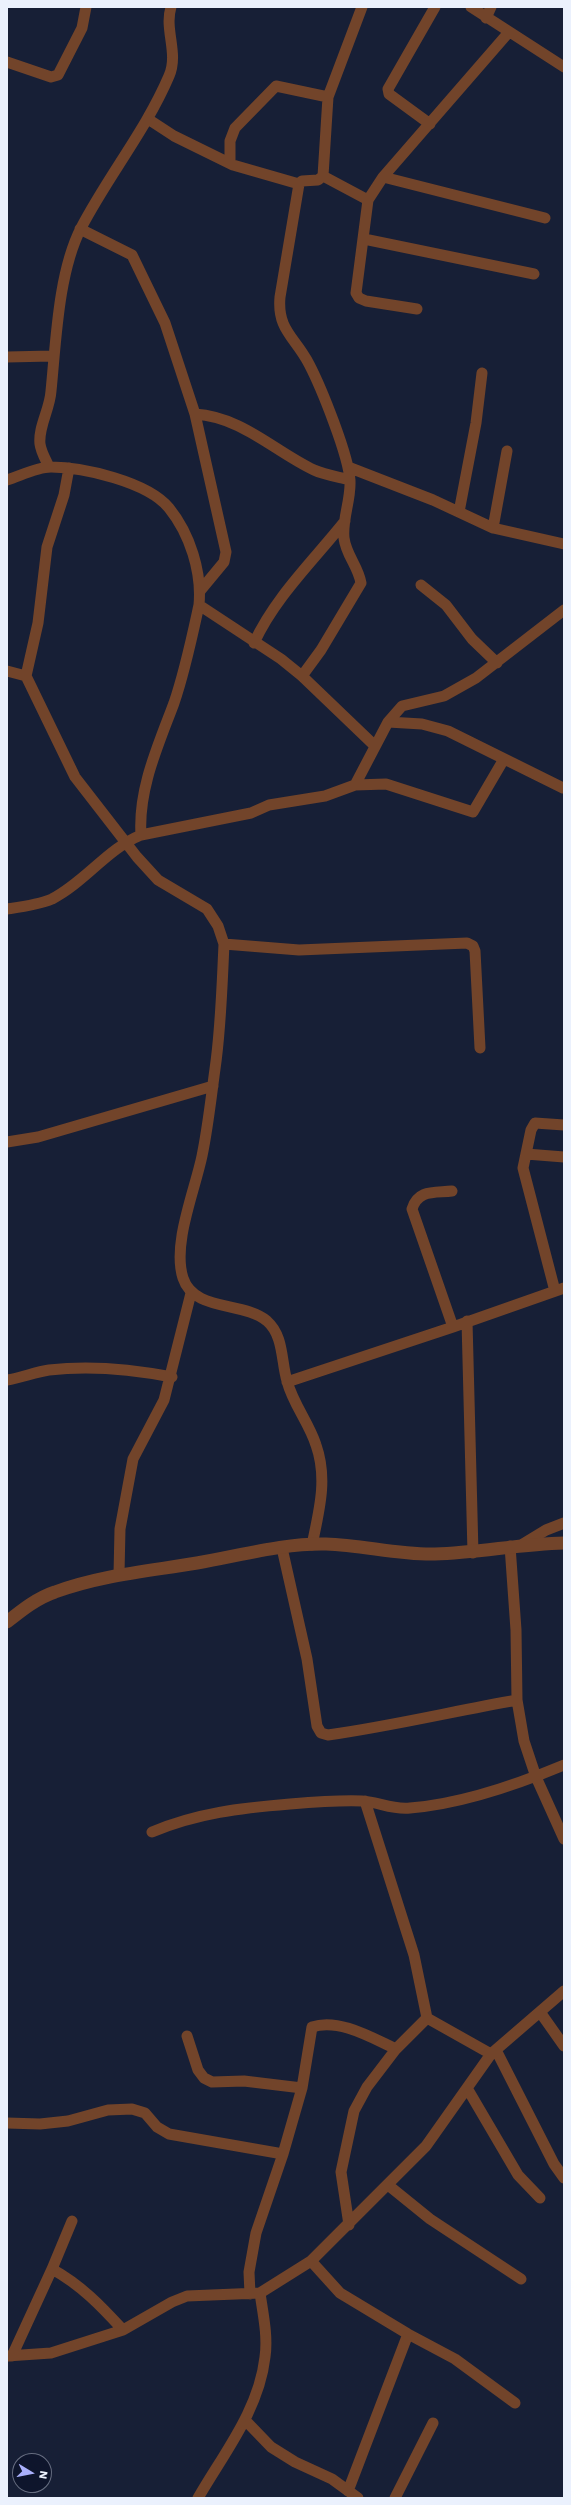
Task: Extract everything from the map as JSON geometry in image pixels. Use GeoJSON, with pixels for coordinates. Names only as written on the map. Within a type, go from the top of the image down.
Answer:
{"type":"FeatureCollection","features":[{"type":"Feature","properties":{"kind":"street"},"geometry":{"type":"LineString","coordinates":[[7,62],[51,78],[58,75],[82,28],[86,7]]}},
{"type":"Feature","properties":{"kind":"street"},"geometry":{"type":"LineString","coordinates":[[49,467],[40,445],[40,435],[50,404],[52,356],[60,302],[80,229],[148,119],[170,74],[174,59],[168,7]]}},
{"type":"Feature","properties":{"kind":"street"},"geometry":{"type":"LineString","coordinates":[[302,676],[325,643],[361,583],[360,575],[346,550],[345,521],[350,494],[348,467],[310,366],[301,348],[281,323],[279,312],[299,184],[302,181],[318,180],[323,176],[328,97],[362,7]]}},
{"type":"Feature","properties":{"kind":"street"},"geometry":{"type":"LineString","coordinates":[[430,124],[389,94],[388,89],[435,7]]}},
{"type":"Feature","properties":{"kind":"street"},"geometry":{"type":"LineString","coordinates":[[471,7],[564,67]]}},
{"type":"Feature","properties":{"kind":"street"},"geometry":{"type":"LineString","coordinates":[[486,18],[491,7]]}},
{"type":"Feature","properties":{"kind":"street"},"geometry":{"type":"LineString","coordinates":[[417,309],[359,298],[355,286],[364,239],[368,200],[383,176],[509,32]]}},
{"type":"Feature","properties":{"kind":"street"},"geometry":{"type":"LineString","coordinates":[[230,163],[230,141],[235,128],[276,86],[328,97]]}},
{"type":"Feature","properties":{"kind":"street"},"geometry":{"type":"LineString","coordinates":[[148,119],[174,136],[230,163],[299,184]]}},
{"type":"Feature","properties":{"kind":"street"},"geometry":{"type":"LineString","coordinates":[[323,176],[368,200]]}},
{"type":"Feature","properties":{"kind":"street"},"geometry":{"type":"LineString","coordinates":[[383,176],[545,218]]}},
{"type":"Feature","properties":{"kind":"street"},"geometry":{"type":"LineString","coordinates":[[80,229],[120,247],[132,255],[138,262],[165,323],[195,414],[226,552],[224,562],[200,591]]}},
{"type":"Feature","properties":{"kind":"street"},"geometry":{"type":"LineString","coordinates":[[364,239],[534,274]]}},
{"type":"Feature","properties":{"kind":"street"},"geometry":{"type":"LineString","coordinates":[[7,357],[52,356]]}},
{"type":"Feature","properties":{"kind":"street"},"geometry":{"type":"LineString","coordinates":[[458,512],[476,423],[482,373]]}},
{"type":"Feature","properties":{"kind":"street"},"geometry":{"type":"LineString","coordinates":[[195,414],[220,417],[268,441],[315,470],[350,480]]}},
{"type":"Feature","properties":{"kind":"street"},"geometry":{"type":"LineString","coordinates":[[493,528],[507,451]]}},
{"type":"Feature","properties":{"kind":"street"},"geometry":{"type":"LineString","coordinates":[[7,480],[49,467],[69,468],[120,480],[146,491],[169,507],[189,539],[200,591],[199,605],[174,701],[145,786],[140,819],[141,835]]}},
{"type":"Feature","properties":{"kind":"street"},"geometry":{"type":"LineString","coordinates":[[348,467],[493,528],[564,544]]}},
{"type":"Feature","properties":{"kind":"street"},"geometry":{"type":"LineString","coordinates":[[69,468],[64,495],[46,547],[38,622],[26,676],[75,777],[125,842],[158,880],[207,909],[218,926],[224,944],[213,1086],[202,1156],[183,1235],[181,1254],[183,1278],[191,1293],[207,1300],[250,1312],[267,1322],[278,1337],[287,1382],[316,1444],[322,1466],[323,1489],[312,1545]]}},
{"type":"Feature","properties":{"kind":"street"},"geometry":{"type":"LineString","coordinates":[[254,642],[263,624],[278,602],[345,521]]}},
{"type":"Feature","properties":{"kind":"street"},"geometry":{"type":"LineString","coordinates":[[421,585],[446,605],[472,639],[497,663]]}},
{"type":"Feature","properties":{"kind":"street"},"geometry":{"type":"LineString","coordinates":[[199,605],[302,676],[375,746]]}},
{"type":"Feature","properties":{"kind":"street"},"geometry":{"type":"LineString","coordinates":[[355,785],[388,722],[402,706],[444,696],[497,663],[564,610]]}},
{"type":"Feature","properties":{"kind":"street"},"geometry":{"type":"LineString","coordinates":[[7,671],[26,676]]}},
{"type":"Feature","properties":{"kind":"street"},"geometry":{"type":"LineString","coordinates":[[388,722],[435,726],[563,788]]}},
{"type":"Feature","properties":{"kind":"street"},"geometry":{"type":"LineString","coordinates":[[7,909],[51,900],[72,886],[125,842],[141,835],[250,812],[269,805],[325,796],[355,785],[386,784],[473,812],[504,759]]}},
{"type":"Feature","properties":{"kind":"street"},"geometry":{"type":"LineString","coordinates":[[224,944],[299,950],[467,944],[473,946],[475,951],[480,1048]]}},
{"type":"Feature","properties":{"kind":"street"},"geometry":{"type":"LineString","coordinates":[[7,1142],[38,1137],[213,1086]]}},
{"type":"Feature","properties":{"kind":"street"},"geometry":{"type":"LineString","coordinates":[[287,1382],[453,1328],[467,1321],[559,1289],[524,1173],[531,1130],[535,1123],[564,1125]]}},
{"type":"Feature","properties":{"kind":"street"},"geometry":{"type":"LineString","coordinates":[[526,1154],[564,1157]]}},
{"type":"Feature","properties":{"kind":"street"},"geometry":{"type":"LineString","coordinates":[[452,1191],[420,1194],[415,1199],[412,1208],[453,1328]]}},
{"type":"Feature","properties":{"kind":"street"},"geometry":{"type":"LineString","coordinates":[[119,1574],[120,1529],[133,1459],[164,1400],[172,1377],[191,1293]]}},
{"type":"Feature","properties":{"kind":"street"},"geometry":{"type":"LineString","coordinates":[[467,1321],[473,1553]]}},
{"type":"Feature","properties":{"kind":"street"},"geometry":{"type":"LineString","coordinates":[[7,1380],[48,1370],[86,1368],[125,1368],[172,1377]]}},
{"type":"Feature","properties":{"kind":"street"},"geometry":{"type":"LineString","coordinates":[[517,1545],[546,1530],[564,1524]]}},
{"type":"Feature","properties":{"kind":"street"},"geometry":{"type":"LineString","coordinates":[[7,1622],[30,1604],[55,1592],[119,1574],[160,1570],[282,1548],[312,1545],[352,1546],[401,1553],[473,1553],[517,1545],[564,1543]]}},
{"type":"Feature","properties":{"kind":"street"},"geometry":{"type":"LineString","coordinates":[[517,1545],[517,1700],[524,1741],[536,1777],[563,1837]]}},
{"type":"Feature","properties":{"kind":"street"},"geometry":{"type":"LineString","coordinates":[[282,1548],[307,1659],[318,1726],[321,1733],[328,1735],[400,1724],[448,1712],[517,1700]]}},
{"type":"Feature","properties":{"kind":"street"},"geometry":{"type":"LineString","coordinates":[[152,1832],[180,1820],[223,1810],[321,1801],[365,1802],[388,1808],[417,1807],[460,1800],[536,1777],[564,1765]]}},
{"type":"Feature","properties":{"kind":"street"},"geometry":{"type":"LineString","coordinates":[[365,1802],[414,1955],[427,2018]]}},
{"type":"Feature","properties":{"kind":"street"},"geometry":{"type":"LineString","coordinates":[[9,2356],[51,2353],[123,2330],[172,2302],[187,2296],[255,2294],[311,2261],[426,2146],[494,2052],[564,1991]]}},
{"type":"Feature","properties":{"kind":"street"},"geometry":{"type":"LineString","coordinates":[[540,2012],[564,2046]]}},
{"type":"Feature","properties":{"kind":"street"},"geometry":{"type":"LineString","coordinates":[[348,2225],[342,2172],[354,2111],[367,2087],[396,2049],[427,2018]]}},
{"type":"Feature","properties":{"kind":"street"},"geometry":{"type":"LineString","coordinates":[[427,2018],[494,2052],[550,2157],[564,2178]]}},
{"type":"Feature","properties":{"kind":"street"},"geometry":{"type":"LineString","coordinates":[[198,2498],[246,2420],[265,2357],[265,2330],[249,2272],[256,2233],[283,2154],[302,2088],[309,2032],[312,2027],[334,2025],[357,2031],[396,2049]]}},
{"type":"Feature","properties":{"kind":"street"},"geometry":{"type":"LineString","coordinates":[[187,2036],[198,2070],[204,2078],[212,2082],[244,2081],[302,2088]]}},
{"type":"Feature","properties":{"kind":"street"},"geometry":{"type":"LineString","coordinates":[[467,2088],[518,2175],[540,2198]]}},
{"type":"Feature","properties":{"kind":"street"},"geometry":{"type":"LineString","coordinates":[[7,2123],[40,2124],[68,2121],[108,2110],[132,2109],[145,2113],[157,2127],[169,2134],[283,2154]]}},
{"type":"Feature","properties":{"kind":"street"},"geometry":{"type":"LineString","coordinates":[[388,2185],[430,2219],[522,2279]]}},
{"type":"Feature","properties":{"kind":"street"},"geometry":{"type":"LineString","coordinates":[[9,2356],[52,2269],[72,2221]]}},
{"type":"Feature","properties":{"kind":"street"},"geometry":{"type":"LineString","coordinates":[[311,2261],[340,2293],[408,2334],[454,2359],[515,2403]]}},
{"type":"Feature","properties":{"kind":"street"},"geometry":{"type":"LineString","coordinates":[[52,2269],[73,2280],[92,2296],[123,2330]]}},
{"type":"Feature","properties":{"kind":"street"},"geometry":{"type":"LineString","coordinates":[[246,2420],[270,2447],[295,2462],[332,2480],[353,2495],[408,2334]]}},
{"type":"Feature","properties":{"kind":"street"},"geometry":{"type":"LineString","coordinates":[[394,2498],[433,2423]]}}]}
